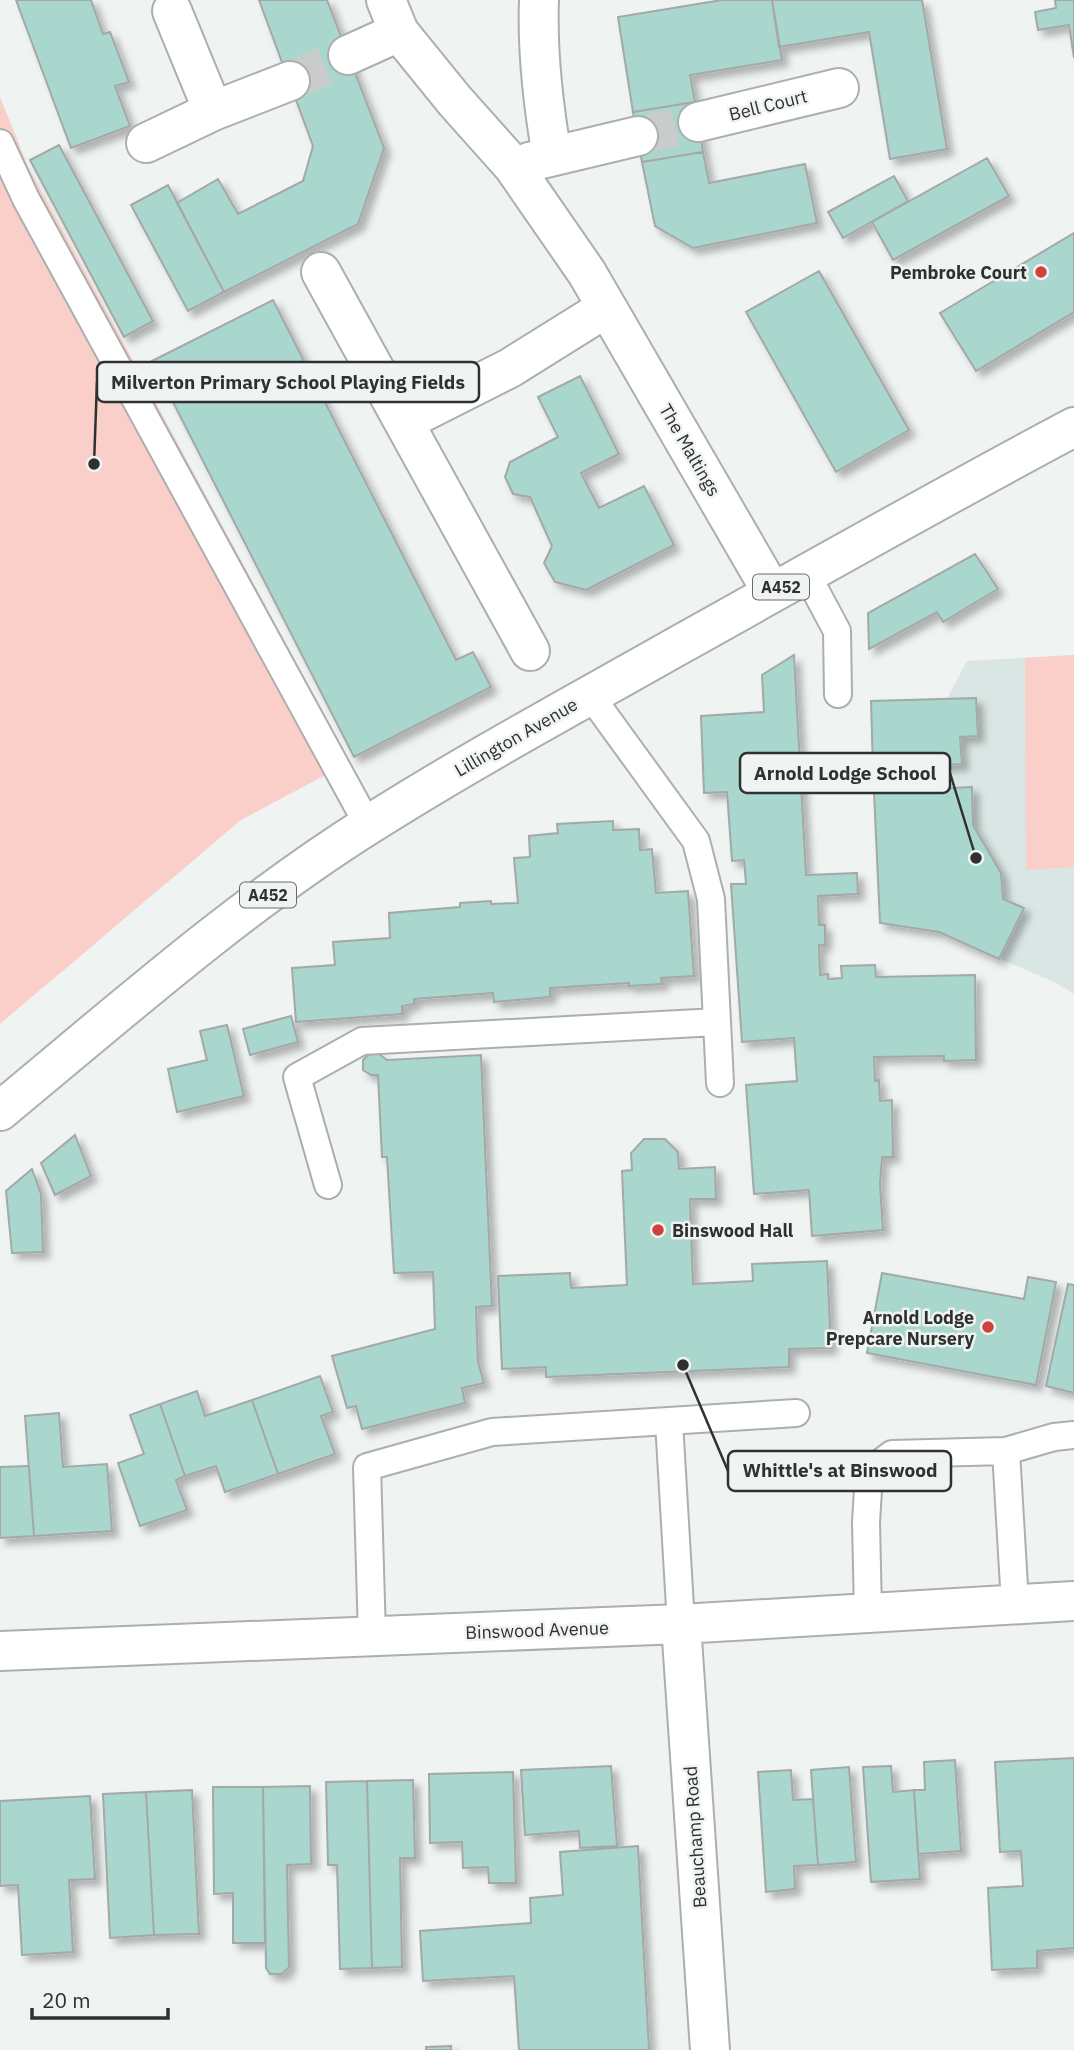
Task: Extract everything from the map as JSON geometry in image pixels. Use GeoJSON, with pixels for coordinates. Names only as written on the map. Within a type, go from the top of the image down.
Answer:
{"type":"FeatureCollection","features":[{"type":"Feature","properties":{"kind":"main road"},"geometry":{"type":"LineString","coordinates":[[539,0],[541,91],[550,140]]}},
{"type":"Feature","properties":{"kind":"main road"},"geometry":{"type":"LineString","coordinates":[[172,11],[213,111]]}},
{"type":"Feature","properties":{"kind":"main road","name":"The Maltings"},"geometry":{"type":"LineString","coordinates":[[348,54],[393,16],[513,166],[587,273],[772,592]]}},
{"type":"Feature","properties":{"kind":"main road"},"geometry":{"type":"LineString","coordinates":[[146,143],[213,111],[290,81]]}},
{"type":"Feature","properties":{"kind":"main road","name":"Bell Court"},"geometry":{"type":"LineString","coordinates":[[698,122],[838,88]]}},
{"type":"Feature","properties":{"kind":"main road"},"geometry":{"type":"LineString","coordinates":[[513,166],[550,140],[638,136]]}},
{"type":"Feature","properties":{"kind":"main road"},"geometry":{"type":"LineString","coordinates":[[321,272],[530,651]]}},
{"type":"Feature","properties":{"kind":"main road"},"geometry":{"type":"LineString","coordinates":[[405,421],[510,369],[606,308]]}},
{"type":"Feature","properties":{"kind":"main road","name":"Lillington Avenue"},"geometry":{"type":"LineString","coordinates":[[0,1111],[120,1010],[242,915],[368,825],[772,592],[1074,427]]}},
{"type":"Feature","properties":{"kind":"main road","name":"Binswood Avenue"},"geometry":{"type":"LineString","coordinates":[[0,1651],[681,1624],[1074,1601]]}},
{"type":"Feature","properties":{"kind":"main road","name":"Beauchamp Road"},"geometry":{"type":"LineString","coordinates":[[681,1624],[710,2050]]}},
{"type":"Feature","properties":{"kind":"lane"},"geometry":{"type":"LineString","coordinates":[[0,143],[26,199],[368,825]]}},
{"type":"Feature","properties":{"kind":"lane"},"geometry":{"type":"LineString","coordinates":[[806,573],[837,631],[838,694]]}},
{"type":"Feature","properties":{"kind":"lane"},"geometry":{"type":"LineString","coordinates":[[590,695],[696,841],[712,899],[720,1083]]}},
{"type":"Feature","properties":{"kind":"lane"},"geometry":{"type":"LineString","coordinates":[[328,1185],[297,1077],[362,1041],[717,1023]]}},
{"type":"Feature","properties":{"kind":"lane"},"geometry":{"type":"LineString","coordinates":[[372,1636],[367,1467],[492,1432],[796,1413]]}},
{"type":"Feature","properties":{"kind":"lane"},"geometry":{"type":"LineString","coordinates":[[669,1422],[681,1624]]}},
{"type":"Feature","properties":{"kind":"lane"},"geometry":{"type":"LineString","coordinates":[[868,1613],[868,1490],[875,1467],[892,1454],[1006,1451],[1054,1437],[1074,1435]]}},
{"type":"Feature","properties":{"kind":"lane"},"geometry":{"type":"LineString","coordinates":[[1006,1451],[1015,1604]]}},
{"type":"Feature","properties":{"kind":"shaded area"},"geometry":{"type":"Polygon","coordinates":[[[0,97],[28,166],[350,762],[241,820],[0,1024],[0,97]]]}},
{"type":"Feature","properties":{"kind":"shaded area"},"geometry":{"type":"Polygon","coordinates":[[[1074,655],[1074,994],[1056,983],[939,932],[880,923],[871,701],[947,699],[967,661],[1074,655]]]}},
{"type":"Feature","properties":{"kind":"shaded area"},"geometry":{"type":"Polygon","coordinates":[[[1074,655],[1074,867],[1026,870],[1025,658],[1074,655]]]}},
{"type":"Feature","properties":{"kind":"building"},"geometry":{"type":"Polygon","coordinates":[[[16,0],[91,0],[103,34],[110,32],[129,82],[115,86],[130,126],[71,148],[16,0]]]}},
{"type":"Feature","properties":{"kind":"building"},"geometry":{"type":"Polygon","coordinates":[[[259,0],[327,0],[384,148],[358,224],[224,292],[177,203],[218,179],[238,214],[303,181],[313,146],[259,0]]]}},
{"type":"Feature","properties":{"kind":"building"},"geometry":{"type":"Polygon","coordinates":[[[722,0],[772,0],[782,60],[690,75],[695,102],[633,112],[618,17],[722,0]]]}},
{"type":"Feature","properties":{"kind":"building"},"geometry":{"type":"Polygon","coordinates":[[[772,0],[922,0],[947,149],[890,159],[869,32],[779,47],[772,0]]]}},
{"type":"Feature","properties":{"kind":"building"},"geometry":{"type":"Polygon","coordinates":[[[1055,0],[1074,0],[1074,58],[1069,25],[1038,30],[1035,12],[1056,8],[1055,0]]]}},
{"type":"Feature","properties":{"kind":"building"},"geometry":{"type":"Polygon","coordinates":[[[695,102],[703,152],[642,162],[633,112],[695,102]]]}},
{"type":"Feature","properties":{"kind":"building"},"geometry":{"type":"Polygon","coordinates":[[[59,145],[153,321],[124,337],[30,160],[59,145]]]}},
{"type":"Feature","properties":{"kind":"building"},"geometry":{"type":"Polygon","coordinates":[[[703,152],[709,183],[805,164],[817,223],[693,248],[655,226],[642,162],[703,152]]]}},
{"type":"Feature","properties":{"kind":"building"},"geometry":{"type":"Polygon","coordinates":[[[987,158],[1009,196],[893,260],[872,222],[987,158]]]}},
{"type":"Feature","properties":{"kind":"building"},"geometry":{"type":"Polygon","coordinates":[[[894,176],[908,201],[843,238],[828,212],[894,176]]]}},
{"type":"Feature","properties":{"kind":"building"},"geometry":{"type":"Polygon","coordinates":[[[168,185],[224,292],[188,311],[131,205],[168,185]]]}},
{"type":"Feature","properties":{"kind":"building","name":"Pembroke Court"},"geometry":{"type":"Polygon","coordinates":[[[1074,233],[1074,312],[976,371],[940,313],[1074,233]]]}},
{"type":"Feature","properties":{"kind":"building"},"geometry":{"type":"Polygon","coordinates":[[[819,271],[909,430],[836,472],[746,312],[819,271]]]}},
{"type":"Feature","properties":{"kind":"building"},"geometry":{"type":"Polygon","coordinates":[[[273,300],[456,660],[473,652],[491,687],[354,757],[152,361],[273,300]]]}},
{"type":"Feature","properties":{"kind":"building"},"geometry":{"type":"Polygon","coordinates":[[[580,376],[619,454],[581,473],[599,508],[644,486],[674,545],[586,590],[555,582],[544,563],[552,546],[530,497],[513,494],[505,477],[510,462],[558,437],[538,397],[580,376]]]}},
{"type":"Feature","properties":{"kind":"building"},"geometry":{"type":"Polygon","coordinates":[[[975,554],[998,589],[943,622],[937,612],[869,649],[868,613],[975,554]]]}},
{"type":"Feature","properties":{"kind":"building"},"geometry":{"type":"Polygon","coordinates":[[[794,655],[806,875],[857,873],[858,894],[818,896],[819,925],[825,925],[825,945],[819,945],[820,975],[828,974],[828,979],[842,978],[841,966],[875,965],[876,977],[975,975],[976,1060],[944,1061],[944,1056],[874,1057],[875,1081],[879,1080],[880,1101],[892,1100],[893,1157],[882,1157],[880,1184],[883,1230],[812,1236],[809,1190],[754,1194],[746,1085],[797,1081],[794,1038],[742,1042],[731,884],[746,884],[744,860],[732,861],[727,792],[704,793],[701,716],[764,712],[762,675],[794,655]]]}},
{"type":"Feature","properties":{"kind":"building"},"geometry":{"type":"Polygon","coordinates":[[[976,698],[978,736],[960,737],[962,764],[873,769],[871,701],[976,698]]]}},
{"type":"Feature","properties":{"kind":"building"},"geometry":{"type":"Polygon","coordinates":[[[972,787],[973,825],[1001,873],[1003,899],[1024,908],[999,959],[939,932],[880,923],[874,792],[972,787]]]}},
{"type":"Feature","properties":{"kind":"building"},"geometry":{"type":"Polygon","coordinates":[[[613,821],[613,830],[639,829],[640,850],[652,849],[656,893],[688,891],[694,976],[661,978],[662,984],[629,986],[629,983],[550,988],[550,997],[494,1002],[493,993],[414,999],[414,1004],[402,1006],[402,1014],[296,1022],[292,968],[335,965],[333,942],[390,938],[389,913],[460,907],[460,903],[518,903],[514,858],[530,857],[529,836],[558,833],[557,824],[613,821]]]}},
{"type":"Feature","properties":{"kind":"building"},"geometry":{"type":"Polygon","coordinates":[[[291,1016],[298,1042],[250,1055],[243,1029],[291,1016]]]}},
{"type":"Feature","properties":{"kind":"building"},"geometry":{"type":"Polygon","coordinates":[[[227,1025],[244,1096],[177,1112],[168,1069],[207,1060],[200,1031],[227,1025]]]}},
{"type":"Feature","properties":{"kind":"building"},"geometry":{"type":"Polygon","coordinates":[[[369,1054],[379,1054],[387,1060],[481,1055],[492,1306],[476,1307],[478,1362],[484,1383],[462,1388],[465,1403],[362,1429],[356,1406],[347,1408],[332,1356],[435,1329],[433,1272],[394,1273],[387,1157],[382,1157],[378,1075],[371,1075],[363,1070],[363,1060],[369,1054]]]}},
{"type":"Feature","properties":{"kind":"building"},"geometry":{"type":"Polygon","coordinates":[[[75,1135],[91,1176],[55,1195],[41,1163],[75,1135]]]}},
{"type":"Feature","properties":{"kind":"building","name":"Binswood Hall"},"geometry":{"type":"Polygon","coordinates":[[[644,1139],[665,1139],[678,1152],[679,1169],[715,1167],[716,1199],[690,1199],[693,1284],[753,1281],[752,1264],[827,1261],[831,1348],[789,1349],[789,1367],[546,1377],[546,1367],[502,1369],[498,1276],[570,1273],[571,1288],[627,1285],[622,1171],[632,1170],[631,1153],[644,1139]]]}},
{"type":"Feature","properties":{"kind":"building"},"geometry":{"type":"Polygon","coordinates":[[[32,1169],[41,1194],[43,1252],[12,1253],[6,1191],[32,1169]]]}},
{"type":"Feature","properties":{"kind":"building"},"geometry":{"type":"Polygon","coordinates":[[[882,1273],[1024,1299],[1028,1277],[1056,1282],[1036,1385],[867,1353],[882,1273]]]}},
{"type":"Feature","properties":{"kind":"building"},"geometry":{"type":"Polygon","coordinates":[[[1068,1284],[1074,1285],[1074,1393],[1046,1386],[1068,1284]]]}},
{"type":"Feature","properties":{"kind":"building"},"geometry":{"type":"Polygon","coordinates":[[[320,1376],[333,1412],[321,1416],[335,1454],[278,1474],[252,1400],[320,1376]]]}},
{"type":"Feature","properties":{"kind":"building"},"geometry":{"type":"Polygon","coordinates":[[[197,1391],[205,1416],[252,1400],[278,1474],[225,1492],[216,1466],[185,1476],[160,1404],[197,1391]]]}},
{"type":"Feature","properties":{"kind":"building"},"geometry":{"type":"Polygon","coordinates":[[[160,1404],[185,1476],[176,1480],[187,1510],[140,1526],[118,1463],[144,1454],[130,1415],[160,1404]]]}},
{"type":"Feature","properties":{"kind":"building"},"geometry":{"type":"Polygon","coordinates":[[[59,1413],[63,1467],[107,1464],[112,1531],[34,1536],[25,1416],[59,1413]]]}},
{"type":"Feature","properties":{"kind":"building"},"geometry":{"type":"Polygon","coordinates":[[[29,1466],[34,1536],[0,1538],[0,1467],[29,1466]]]}},
{"type":"Feature","properties":{"kind":"building"},"geometry":{"type":"Polygon","coordinates":[[[1074,1758],[1074,1948],[1037,1951],[1037,1968],[992,1970],[988,1888],[1023,1886],[1021,1851],[1000,1852],[995,1762],[1074,1758]]]}},
{"type":"Feature","properties":{"kind":"building"},"geometry":{"type":"Polygon","coordinates":[[[955,1760],[961,1851],[918,1854],[914,1790],[925,1790],[924,1762],[955,1760]]]}},
{"type":"Feature","properties":{"kind":"building"},"geometry":{"type":"Polygon","coordinates":[[[611,1766],[617,1846],[580,1848],[579,1831],[525,1835],[521,1770],[611,1766]]]}},
{"type":"Feature","properties":{"kind":"building"},"geometry":{"type":"Polygon","coordinates":[[[891,1766],[893,1792],[914,1790],[920,1879],[871,1882],[863,1767],[891,1766]]]}},
{"type":"Feature","properties":{"kind":"building"},"geometry":{"type":"Polygon","coordinates":[[[849,1767],[856,1862],[818,1865],[811,1770],[849,1767]]]}},
{"type":"Feature","properties":{"kind":"building"},"geometry":{"type":"Polygon","coordinates":[[[791,1770],[793,1800],[813,1799],[818,1865],[794,1866],[795,1889],[766,1892],[758,1772],[791,1770]]]}},
{"type":"Feature","properties":{"kind":"building"},"geometry":{"type":"Polygon","coordinates":[[[513,1772],[516,1883],[489,1883],[488,1867],[463,1868],[462,1842],[430,1843],[429,1774],[513,1772]]]}},
{"type":"Feature","properties":{"kind":"building"},"geometry":{"type":"Polygon","coordinates":[[[413,1780],[415,1858],[400,1858],[402,1967],[372,1968],[367,1781],[413,1780]]]}},
{"type":"Feature","properties":{"kind":"building"},"geometry":{"type":"Polygon","coordinates":[[[367,1781],[372,1968],[340,1969],[337,1865],[328,1865],[326,1782],[367,1781]]]}},
{"type":"Feature","properties":{"kind":"building"},"geometry":{"type":"Polygon","coordinates":[[[310,1786],[311,1864],[287,1865],[289,1967],[282,1974],[270,1974],[266,1968],[263,1787],[310,1786]]]}},
{"type":"Feature","properties":{"kind":"building"},"geometry":{"type":"Polygon","coordinates":[[[213,1787],[263,1787],[265,1943],[233,1943],[233,1893],[214,1894],[213,1787]]]}},
{"type":"Feature","properties":{"kind":"building"},"geometry":{"type":"Polygon","coordinates":[[[192,1790],[199,1934],[154,1935],[146,1792],[192,1790]]]}},
{"type":"Feature","properties":{"kind":"building"},"geometry":{"type":"Polygon","coordinates":[[[146,1792],[154,1935],[110,1938],[103,1794],[146,1792]]]}},
{"type":"Feature","properties":{"kind":"building"},"geometry":{"type":"Polygon","coordinates":[[[90,1796],[95,1879],[69,1880],[73,1952],[22,1955],[18,1885],[0,1886],[0,1801],[90,1796]]]}},
{"type":"Feature","properties":{"kind":"building"},"geometry":{"type":"Polygon","coordinates":[[[638,1846],[649,2050],[519,2050],[514,1976],[423,1981],[420,1931],[531,1923],[530,1898],[563,1895],[560,1852],[638,1846]]]}},
{"type":"Feature","properties":{"kind":"building"},"geometry":{"type":"Polygon","coordinates":[[[451,2046],[451,2050],[426,2050],[426,2047],[451,2046]]]}},
{"type":"Feature","properties":{"kind":"tunnel"},"geometry":{"type":"LineString","coordinates":[[290,81],[348,55]]}},
{"type":"Feature","properties":{"kind":"tunnel"},"geometry":{"type":"LineString","coordinates":[[638,136],[698,122]]}},
{"type":"Feature","properties":{"kind":"place","name":"Pembroke Court"},"geometry":{"type":"Point","coordinates":[1041,272]}},
{"type":"Feature","properties":{"kind":"place","name":"Milverton Primary School Playing Fields"},"geometry":{"type":"Point","coordinates":[94,464]}},
{"type":"Feature","properties":{"kind":"place","name":"Arnold Lodge School"},"geometry":{"type":"Point","coordinates":[976,858]}},
{"type":"Feature","properties":{"kind":"place","name":"Binswood Hall"},"geometry":{"type":"Point","coordinates":[658,1230]}},
{"type":"Feature","properties":{"kind":"place","name":"Arnold Lodge Prepcare Nursery"},"geometry":{"type":"Point","coordinates":[988,1327]}},
{"type":"Feature","properties":{"kind":"place","name":"Whittle's at Binswood"},"geometry":{"type":"Point","coordinates":[683,1365]}}]}
